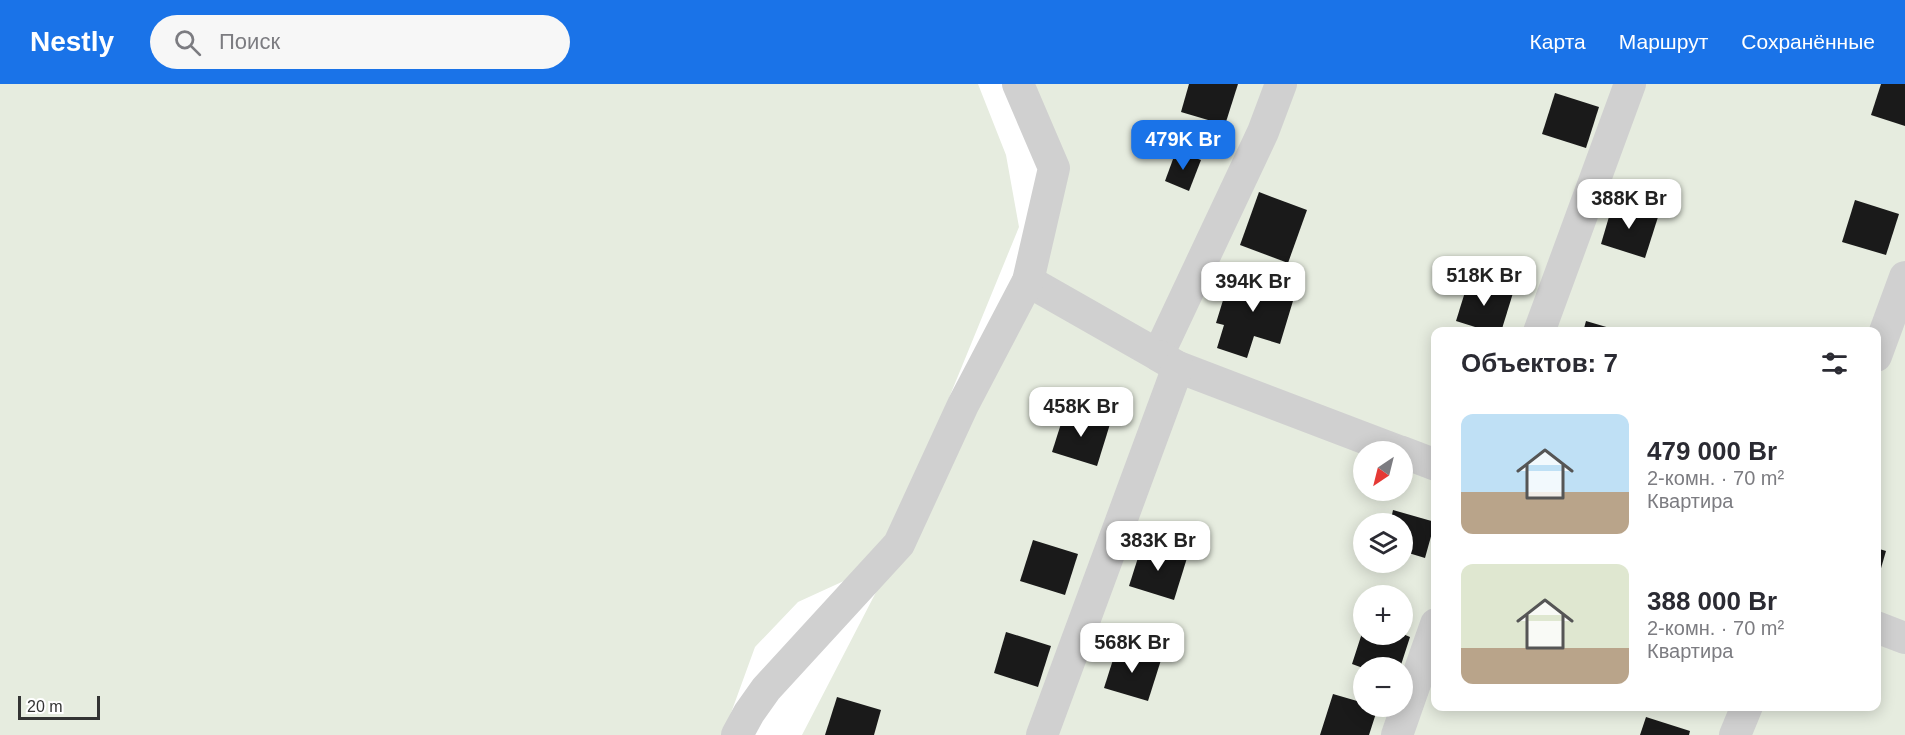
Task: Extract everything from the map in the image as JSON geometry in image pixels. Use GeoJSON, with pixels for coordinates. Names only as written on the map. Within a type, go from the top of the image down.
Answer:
{"type":"FeatureCollection","features":[{"type":"Feature","properties":{"kind":"street"},"geometry":{"type":"LineString","coordinates":[[737,735],[766,689],[899,544],[963,405],[1028,281],[1054,168],[1018,84]]}},
{"type":"Feature","properties":{"kind":"street"},"geometry":{"type":"LineString","coordinates":[[1042,735],[1168,361],[1281,84]]}},
{"type":"Feature","properties":{"kind":"street"},"geometry":{"type":"LineString","coordinates":[[1541,327],[1630,84]]}},
{"type":"Feature","properties":{"kind":"street"},"geometry":{"type":"LineString","coordinates":[[1881,343],[1905,278]]}},
{"type":"Feature","properties":{"kind":"street"},"geometry":{"type":"LineString","coordinates":[[1028,281],[1168,361],[1374,441]]}},
{"type":"Feature","properties":{"kind":"street"},"geometry":{"type":"LineString","coordinates":[[1413,456],[1431,463]]}},
{"type":"Feature","properties":{"kind":"street"},"geometry":{"type":"LineString","coordinates":[[1881,629],[1905,638]]}},
{"type":"Feature","properties":{"kind":"street"},"geometry":{"type":"LineString","coordinates":[[1397,735],[1431,638]]}},
{"type":"Feature","properties":{"kind":"street"},"geometry":{"type":"LineString","coordinates":[[1736,735],[1745,711]]}},
{"type":"Feature","properties":{"kind":"shaded area"},"geometry":{"type":"Polygon","coordinates":[[[0,84],[978,84],[1006,155],[1019,227],[881,564],[798,602],[755,647],[723,735],[0,735],[0,84]]]}},
{"type":"Feature","properties":{"kind":"shaded area"},"geometry":{"type":"Polygon","coordinates":[[[1020,84],[1905,84],[1905,735],[802,735],[1002,349],[1055,160],[1020,84]]]}},
{"type":"Feature","properties":{"kind":"building"},"geometry":{"type":"Polygon","coordinates":[[[1189,84],[1238,84],[1225,125],[1181,112],[1189,84]]]}},
{"type":"Feature","properties":{"kind":"building"},"geometry":{"type":"Polygon","coordinates":[[[1881,84],[1905,84],[1905,126],[1871,115],[1881,84]]]}},
{"type":"Feature","properties":{"kind":"building"},"geometry":{"type":"Polygon","coordinates":[[[1555,93],[1599,107],[1586,148],[1542,134],[1555,93]]]}},
{"type":"Feature","properties":{"kind":"building"},"geometry":{"type":"Polygon","coordinates":[[[1176,151],[1201,160],[1189,191],[1165,181],[1176,151]]]}},
{"type":"Feature","properties":{"kind":"building"},"geometry":{"type":"Polygon","coordinates":[[[1259,192],[1307,210],[1288,263],[1240,245],[1259,192]]]}},
{"type":"Feature","properties":{"kind":"building"},"geometry":{"type":"Polygon","coordinates":[[[1855,200],[1899,214],[1886,255],[1842,242],[1855,200]]]}},
{"type":"Feature","properties":{"kind":"building"},"geometry":{"type":"Polygon","coordinates":[[[1613,203],[1658,217],[1645,258],[1601,244],[1613,203]]]}},
{"type":"Feature","properties":{"kind":"building"},"geometry":{"type":"Polygon","coordinates":[[[1232,271],[1296,291],[1280,344],[1254,336],[1247,358],[1217,348],[1224,325],[1216,323],[1232,271]]]}},
{"type":"Feature","properties":{"kind":"building"},"geometry":{"type":"Polygon","coordinates":[[[1469,279],[1513,293],[1503,327],[1475,327],[1456,321],[1469,279]]]}},
{"type":"Feature","properties":{"kind":"building"},"geometry":{"type":"Polygon","coordinates":[[[1586,321],[1606,327],[1584,327],[1586,321]]]}},
{"type":"Feature","properties":{"kind":"building"},"geometry":{"type":"Polygon","coordinates":[[[1065,411],[1110,424],[1097,466],[1052,452],[1065,411]]]}},
{"type":"Feature","properties":{"kind":"building"},"geometry":{"type":"Polygon","coordinates":[[[1413,516],[1431,521],[1431,536],[1425,558],[1413,554],[1413,516]]]}},
{"type":"Feature","properties":{"kind":"building"},"geometry":{"type":"Polygon","coordinates":[[[1033,540],[1078,554],[1065,595],[1020,581],[1033,540]]]}},
{"type":"Feature","properties":{"kind":"building"},"geometry":{"type":"Polygon","coordinates":[[[1142,545],[1187,558],[1174,600],[1129,586],[1142,545]]]}},
{"type":"Feature","properties":{"kind":"building"},"geometry":{"type":"Polygon","coordinates":[[[1881,550],[1886,551],[1881,568],[1881,550]]]}},
{"type":"Feature","properties":{"kind":"building"},"geometry":{"type":"Polygon","coordinates":[[[1006,632],[1051,646],[1038,687],[994,673],[1006,632]]]}},
{"type":"Feature","properties":{"kind":"building"},"geometry":{"type":"Polygon","coordinates":[[[1358,645],[1407,645],[1404,657],[1354,657],[1358,645]]]}},
{"type":"Feature","properties":{"kind":"building"},"geometry":{"type":"Polygon","coordinates":[[[1117,647],[1161,660],[1148,701],[1104,688],[1117,647]]]}},
{"type":"Feature","properties":{"kind":"building"},"geometry":{"type":"Polygon","coordinates":[[[1333,694],[1353,700],[1353,717],[1375,717],[1369,735],[1320,735],[1333,694]]]}},
{"type":"Feature","properties":{"kind":"building"},"geometry":{"type":"Polygon","coordinates":[[[837,697],[881,710],[874,735],[825,735],[837,697]]]}},
{"type":"Feature","properties":{"kind":"building"},"geometry":{"type":"Polygon","coordinates":[[[1646,717],[1690,731],[1689,735],[1640,735],[1646,717]]]}}]}
